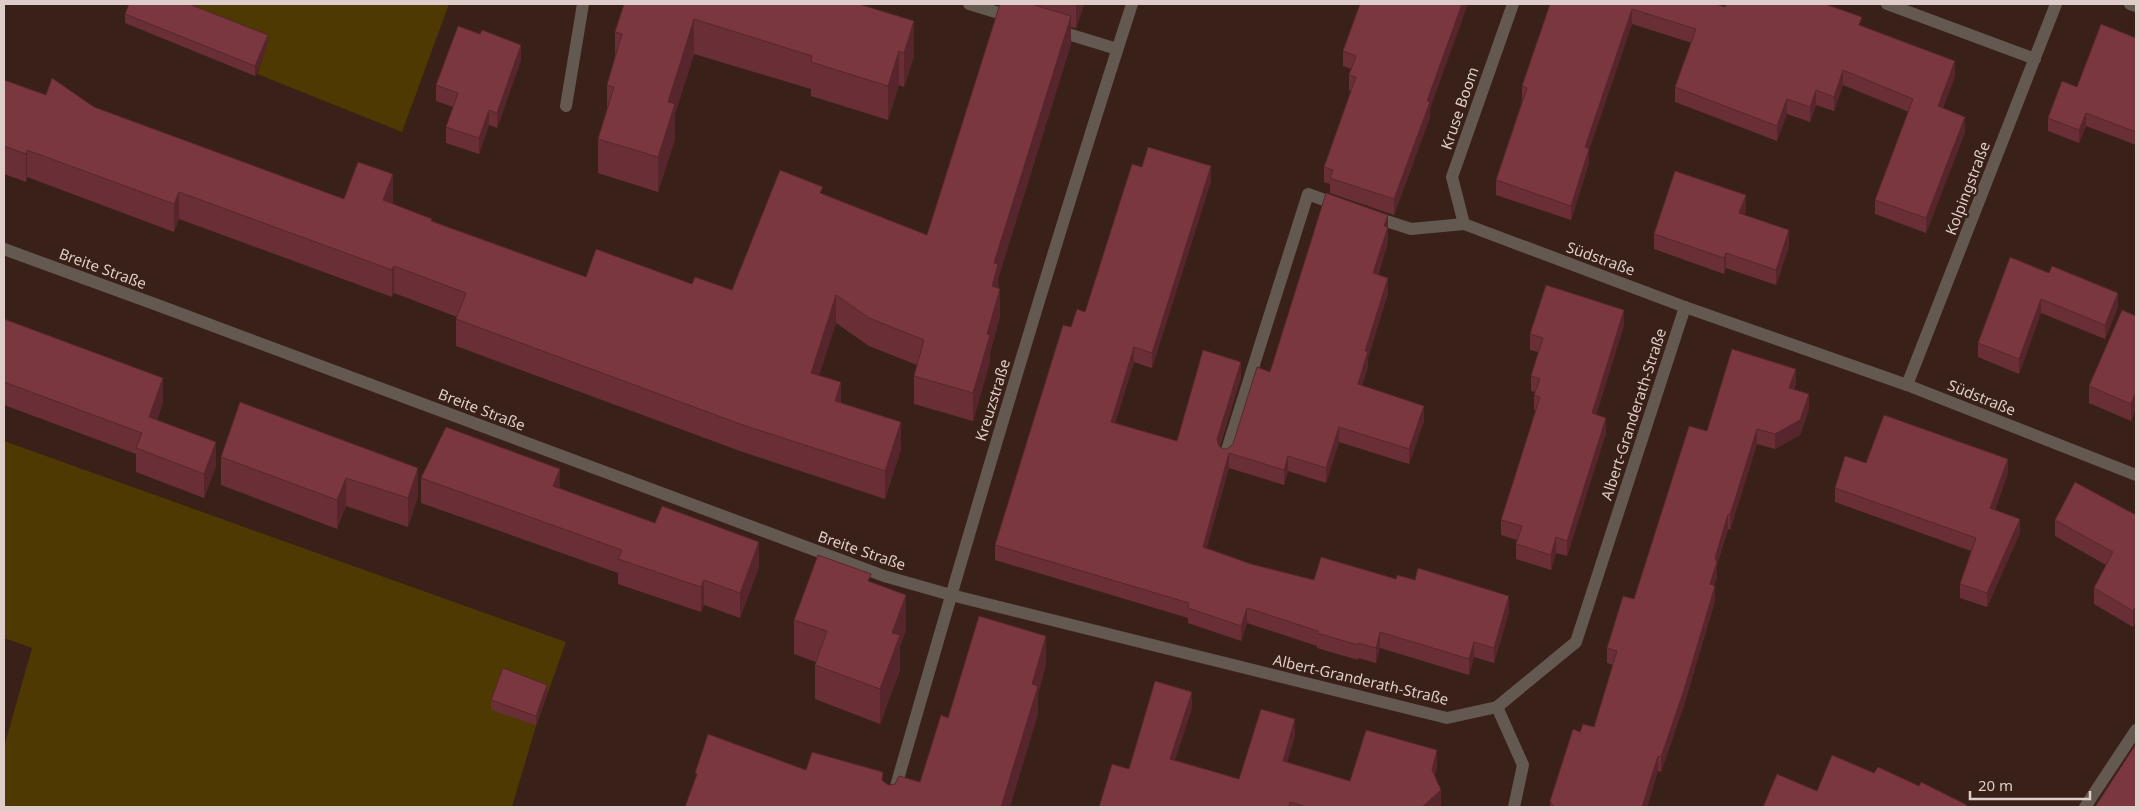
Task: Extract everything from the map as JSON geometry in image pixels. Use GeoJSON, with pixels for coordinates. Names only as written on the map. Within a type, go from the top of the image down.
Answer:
{"type":"FeatureCollection","features":[{"type":"Feature","properties":{"kind":"street"},"geometry":{"type":"LineString","coordinates":[[566,106],[583,4]]}},
{"type":"Feature","properties":{"kind":"street"},"geometry":{"type":"LineString","coordinates":[[969,4],[1024,21]]}},
{"type":"Feature","properties":{"kind":"street","name":"Kreuzstraße"},"geometry":{"type":"LineString","coordinates":[[890,807],[1042,291],[1132,4]]}},
{"type":"Feature","properties":{"kind":"street","name":"Kruse Boom"},"geometry":{"type":"LineString","coordinates":[[1464,224],[1452,177],[1513,4]]}},
{"type":"Feature","properties":{"kind":"street"},"geometry":{"type":"LineString","coordinates":[[1886,4],[2035,59]]}},
{"type":"Feature","properties":{"kind":"street","name":"Kolpingstraße"},"geometry":{"type":"LineString","coordinates":[[1907,385],[2056,4]]}},
{"type":"Feature","properties":{"kind":"street"},"geometry":{"type":"LineString","coordinates":[[2130,4],[2136,6]]}},
{"type":"Feature","properties":{"kind":"street"},"geometry":{"type":"LineString","coordinates":[[1043,26],[1117,49]]}},
{"type":"Feature","properties":{"kind":"street","name":"Südstraße"},"geometry":{"type":"LineString","coordinates":[[1225,456],[1308,194],[1412,229],[1464,224],[1685,307],[1907,385],[2136,475]]}},
{"type":"Feature","properties":{"kind":"street","name":"Breite Straße"},"geometry":{"type":"LineString","coordinates":[[4,249],[819,553],[884,576],[951,595]]}},
{"type":"Feature","properties":{"kind":"street","name":"Albert-Granderath-Straße"},"geometry":{"type":"LineString","coordinates":[[951,595],[1447,718],[1497,707],[1576,642],[1685,307]]}},
{"type":"Feature","properties":{"kind":"street"},"geometry":{"type":"LineString","coordinates":[[1497,707],[1522,765],[1514,807]]}},
{"type":"Feature","properties":{"kind":"street"},"geometry":{"type":"LineString","coordinates":[[2085,807],[2136,730]]}},
{"type":"Feature","properties":{"kind":"shaded area"},"geometry":{"type":"Polygon","coordinates":[[[170,4],[449,4],[402,132],[257,74],[268,43],[170,4]]]}},
{"type":"Feature","properties":{"kind":"shaded area"},"geometry":{"type":"Polygon","coordinates":[[[4,441],[566,642],[536,726],[512,807],[4,807],[4,747],[32,648],[4,638],[4,441]]]}},
{"type":"Feature","properties":{"kind":"building"},"geometry":{"type":"Polygon","coordinates":[[[129,4],[189,4],[268,35],[255,66],[125,14],[129,4]]]}},
{"type":"Feature","properties":{"kind":"building"},"geometry":{"type":"Polygon","coordinates":[[[624,4],[859,4],[914,21],[904,53],[899,51],[888,86],[811,62],[812,56],[694,19],[668,102],[675,104],[658,157],[598,139],[614,87],[607,85],[622,34],[615,32],[624,4]]]}},
{"type":"Feature","properties":{"kind":"building"},"geometry":{"type":"Polygon","coordinates":[[[1000,4],[1031,4],[1071,16],[994,263],[998,264],[992,286],[1000,289],[987,334],[990,335],[973,393],[914,376],[924,340],[869,318],[836,295],[811,373],[841,382],[835,401],[901,422],[885,471],[740,424],[456,319],[466,293],[394,266],[392,270],[179,192],[174,204],[27,150],[26,154],[4,146],[4,80],[46,95],[52,78],[94,107],[344,199],[358,162],[393,174],[383,200],[432,219],[431,221],[586,277],[596,249],[692,284],[695,277],[732,290],[780,170],[823,187],[820,193],[927,235],[1000,4]]]}},
{"type":"Feature","properties":{"kind":"building"},"geometry":{"type":"Polygon","coordinates":[[[1360,4],[1462,4],[1427,101],[1430,102],[1394,199],[1330,178],[1333,170],[1324,167],[1356,77],[1349,75],[1356,56],[1343,51],[1360,4]]]}},
{"type":"Feature","properties":{"kind":"building"},"geometry":{"type":"Polygon","coordinates":[[[1550,4],[1716,4],[1725,7],[1726,4],[1825,4],[1862,17],[1859,25],[1955,61],[1938,106],[1965,117],[1926,218],[1875,200],[1913,99],[1843,70],[1834,97],[1816,90],[1810,107],[1787,99],[1777,126],[1675,87],[1696,29],[1632,9],[1585,147],[1589,149],[1571,206],[1496,180],[1527,88],[1522,86],[1550,4]]]}},
{"type":"Feature","properties":{"kind":"building"},"geometry":{"type":"Polygon","coordinates":[[[2101,24],[2136,38],[2136,132],[2086,113],[2079,130],[2048,118],[2062,81],[2077,87],[2101,24]]]}},
{"type":"Feature","properties":{"kind":"building"},"geometry":{"type":"Polygon","coordinates":[[[458,26],[480,34],[482,30],[521,45],[497,113],[489,110],[479,138],[446,127],[458,93],[436,85],[458,26]]]}},
{"type":"Feature","properties":{"kind":"building"},"geometry":{"type":"Polygon","coordinates":[[[1148,147],[1211,166],[1152,353],[1134,347],[1111,422],[1177,441],[1203,350],[1241,362],[1217,439],[1219,446],[1227,449],[1233,444],[1257,367],[1270,372],[1326,193],[1388,215],[1384,226],[1388,227],[1373,273],[1388,278],[1365,351],[1368,351],[1358,384],[1424,406],[1409,449],[1339,427],[1326,468],[1288,456],[1284,470],[1229,453],[1203,547],[1251,564],[1314,580],[1321,557],[1396,579],[1397,575],[1415,580],[1418,568],[1509,596],[1494,648],[1474,642],[1469,659],[1380,632],[1376,648],[1358,643],[1358,645],[1317,633],[1318,631],[1247,608],[1241,626],[1188,608],[1189,603],[995,545],[1063,325],[1071,327],[1077,309],[1085,312],[1132,164],[1142,167],[1148,147]]]}},
{"type":"Feature","properties":{"kind":"building"},"geometry":{"type":"Polygon","coordinates":[[[1675,171],[1746,195],[1739,213],[1789,230],[1776,270],[1726,253],[1724,258],[1654,234],[1675,171]]]}},
{"type":"Feature","properties":{"kind":"building"},"geometry":{"type":"Polygon","coordinates":[[[2010,257],[2049,273],[2052,266],[2118,293],[2105,325],[2041,299],[2019,359],[1978,343],[2010,257]]]}},
{"type":"Feature","properties":{"kind":"building"},"geometry":{"type":"Polygon","coordinates":[[[1546,285],[1624,310],[1592,413],[1606,418],[1567,541],[1556,537],[1551,555],[1516,544],[1522,526],[1501,520],[1540,397],[1534,395],[1540,379],[1531,376],[1543,338],[1530,334],[1546,285]]]}},
{"type":"Feature","properties":{"kind":"building"},"geometry":{"type":"Polygon","coordinates":[[[2122,310],[2136,316],[2136,391],[2131,404],[2089,386],[2122,310]]]}},
{"type":"Feature","properties":{"kind":"building"},"geometry":{"type":"Polygon","coordinates":[[[4,319],[163,378],[149,417],[216,442],[204,474],[136,448],[142,433],[4,382],[4,319]]]}},
{"type":"Feature","properties":{"kind":"building"},"geometry":{"type":"Polygon","coordinates":[[[1732,349],[1796,369],[1789,388],[1809,394],[1800,420],[1775,434],[1757,429],[1715,558],[1717,562],[1710,584],[1715,586],[1684,690],[1661,757],[1658,756],[1642,807],[1554,807],[1550,801],[1573,729],[1580,732],[1583,724],[1594,727],[1617,651],[1607,648],[1623,596],[1634,599],[1689,426],[1707,431],[1732,349]]]}},
{"type":"Feature","properties":{"kind":"building"},"geometry":{"type":"Polygon","coordinates":[[[240,402],[418,468],[408,498],[346,478],[337,500],[221,457],[240,402]]]}},
{"type":"Feature","properties":{"kind":"building"},"geometry":{"type":"Polygon","coordinates":[[[1884,415],[2008,459],[1990,508],[2020,519],[1987,593],[1960,584],[1976,538],[1835,488],[1845,456],[1866,463],[1884,415]]]}},
{"type":"Feature","properties":{"kind":"building"},"geometry":{"type":"Polygon","coordinates":[[[446,427],[560,469],[553,486],[655,523],[662,506],[759,542],[740,593],[704,580],[701,587],[618,559],[622,550],[421,478],[446,427]]]}},
{"type":"Feature","properties":{"kind":"building"},"geometry":{"type":"Polygon","coordinates":[[[2075,482],[2136,515],[2136,606],[2133,611],[2094,588],[2113,552],[2055,520],[2075,482]]]}},
{"type":"Feature","properties":{"kind":"building"},"geometry":{"type":"Polygon","coordinates":[[[818,555],[871,574],[868,581],[906,595],[892,633],[900,635],[880,689],[815,665],[827,631],[794,620],[818,555]]]}},
{"type":"Feature","properties":{"kind":"building"},"geometry":{"type":"Polygon","coordinates":[[[979,616],[1046,636],[1032,684],[1038,686],[1001,807],[685,807],[697,774],[695,773],[708,734],[806,770],[812,752],[883,772],[882,780],[888,785],[895,784],[899,776],[920,782],[941,715],[948,718],[979,616]]]}},
{"type":"Feature","properties":{"kind":"building"},"geometry":{"type":"Polygon","coordinates":[[[503,668],[547,685],[536,716],[491,700],[503,668]]]}},
{"type":"Feature","properties":{"kind":"building"},"geometry":{"type":"Polygon","coordinates":[[[1155,681],[1192,692],[1170,759],[1239,779],[1261,709],[1295,719],[1283,761],[1350,781],[1366,730],[1437,750],[1432,770],[1441,790],[1422,807],[1306,807],[1290,802],[1289,807],[1099,807],[1112,764],[1129,769],[1155,681]]]}},
{"type":"Feature","properties":{"kind":"building"},"geometry":{"type":"Polygon","coordinates":[[[2136,744],[2136,807],[2095,807],[2136,744]]]}},
{"type":"Feature","properties":{"kind":"building"},"geometry":{"type":"Polygon","coordinates":[[[1832,755],[1874,773],[1878,767],[1919,786],[1921,782],[1967,805],[1966,807],[1763,807],[1777,774],[1817,791],[1832,755]]]}}]}
